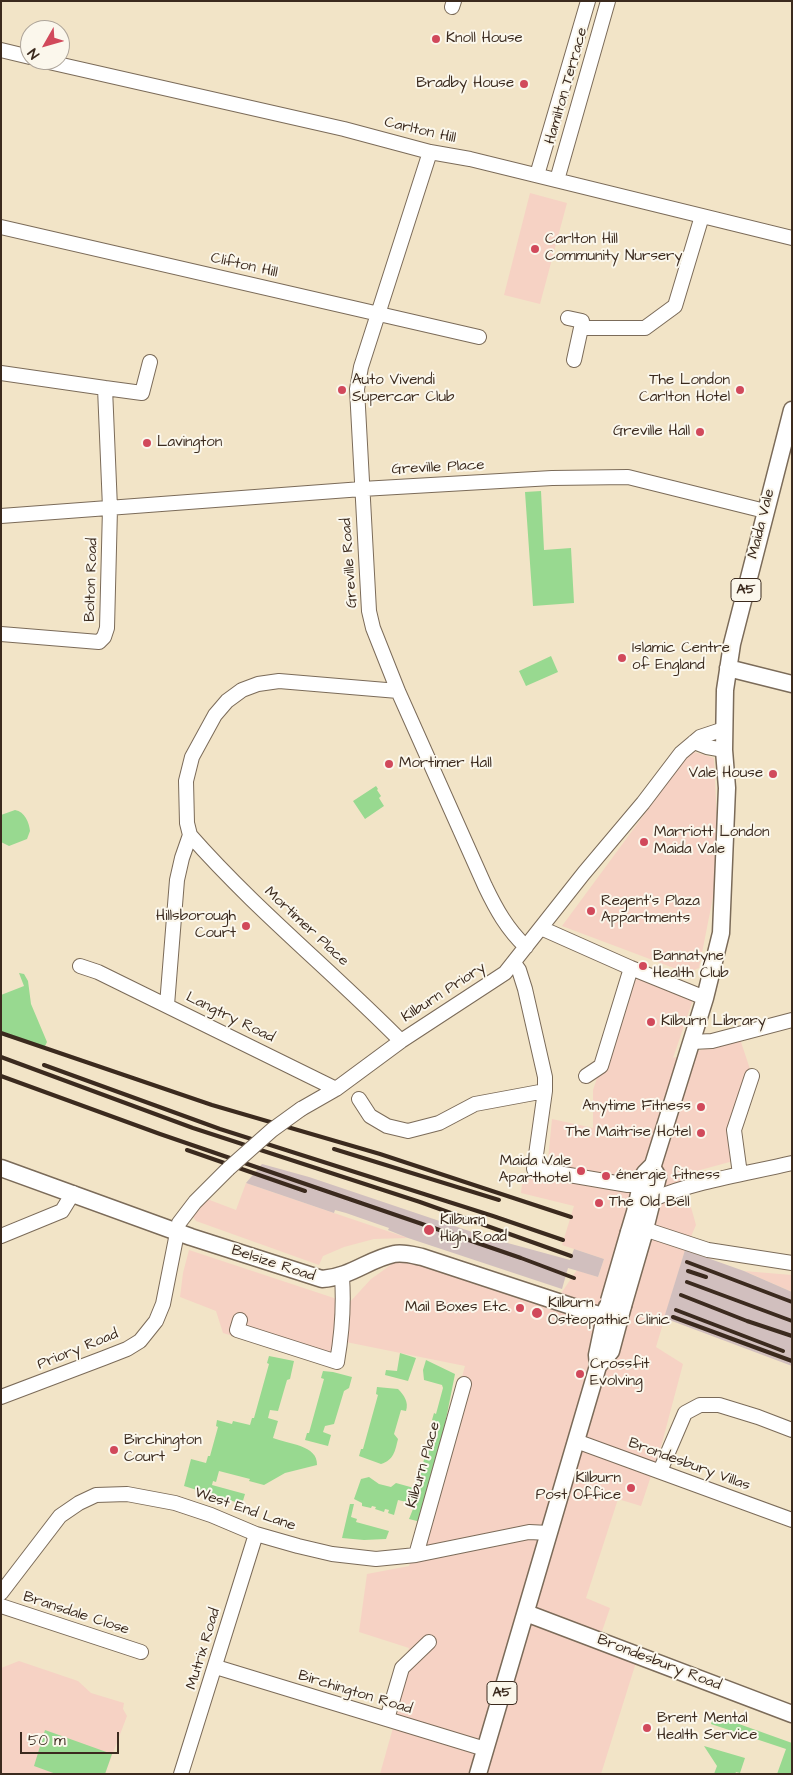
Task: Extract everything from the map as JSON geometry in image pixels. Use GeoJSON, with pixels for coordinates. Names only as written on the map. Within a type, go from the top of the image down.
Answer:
{"type":"FeatureCollection","features":[{"type":"Feature","properties":{"kind":"main road","name":"Maida Vale"},"geometry":{"type":"LineString","coordinates":[[728,668],[732,644],[792,410]]}},
{"type":"Feature","properties":{"kind":"main road"},"geometry":{"type":"LineString","coordinates":[[728,668],[792,684]]}},
{"type":"Feature","properties":{"kind":"main road","name":"A5"},"geometry":{"type":"LineString","coordinates":[[598,1366],[611,1351],[616,1303],[636,1227],[641,1185],[645,1173],[652,1167],[670,1105],[692,1042],[721,934],[727,788],[724,729],[728,668]]}},
{"type":"Feature","properties":{"kind":"main road","name":"A5"},"geometry":{"type":"LineString","coordinates":[[652,1167],[658,1177],[653,1198]]}},
{"type":"Feature","properties":{"kind":"main road","name":"Belsize Road"},"geometry":{"type":"LineString","coordinates":[[1,1168],[177,1232],[322,1280],[342,1276],[387,1256],[408,1254],[605,1316]]}},
{"type":"Feature","properties":{"kind":"main road"},"geometry":{"type":"LineString","coordinates":[[636,1227],[645,1202],[653,1198]]}},
{"type":"Feature","properties":{"kind":"main road"},"geometry":{"type":"LineString","coordinates":[[605,1316],[611,1315],[616,1303]]}},
{"type":"Feature","properties":{"kind":"main road","name":"A5"},"geometry":{"type":"LineString","coordinates":[[478,1774],[598,1366],[597,1355],[605,1316]]}},
{"type":"Feature","properties":{"kind":"main road","name":"Brondesbury Road"},"geometry":{"type":"LineString","coordinates":[[526,1613],[792,1714]]}},
{"type":"Feature","properties":{"kind":"street","name":"Hamilton Terrace"},"geometry":{"type":"LineString","coordinates":[[537,175],[588,1]]}},
{"type":"Feature","properties":{"kind":"street","name":"Hamilton Terrace"},"geometry":{"type":"LineString","coordinates":[[557,180],[608,1]]}},
{"type":"Feature","properties":{"kind":"street"},"geometry":{"type":"LineString","coordinates":[[1,50],[20,55]]}},
{"type":"Feature","properties":{"kind":"street","name":"Carlton Hill"},"geometry":{"type":"LineString","coordinates":[[70,67],[344,129],[430,152],[470,159],[792,238]]}},
{"type":"Feature","properties":{"kind":"street","name":"Greville Road"},"geometry":{"type":"LineString","coordinates":[[430,152],[360,367],[357,389],[369,611],[373,628],[398,691],[498,912],[513,935],[526,947]]}},
{"type":"Feature","properties":{"kind":"street"},"geometry":{"type":"LineString","coordinates":[[581,328],[644,328],[675,306],[702,216]]}},
{"type":"Feature","properties":{"kind":"street","name":"Clifton Hill"},"geometry":{"type":"LineString","coordinates":[[1,228],[479,337]]}},
{"type":"Feature","properties":{"kind":"street"},"geometry":{"type":"LineString","coordinates":[[568,318],[582,321],[574,360]]}},
{"type":"Feature","properties":{"kind":"street"},"geometry":{"type":"LineString","coordinates":[[1,373],[142,393],[150,362]]}},
{"type":"Feature","properties":{"kind":"street","name":"Bolton Road"},"geometry":{"type":"LineString","coordinates":[[1,634],[99,642],[104,638],[107,628],[110,508],[105,388]]}},
{"type":"Feature","properties":{"kind":"street","name":"Greville Place"},"geometry":{"type":"LineString","coordinates":[[1,516],[362,489],[619,476],[765,511]]}},
{"type":"Feature","properties":{"kind":"street"},"geometry":{"type":"LineString","coordinates":[[167,1005],[177,880],[190,835],[187,823],[186,781],[192,757],[215,715],[227,701],[242,690],[258,684],[279,681],[398,691]]}},
{"type":"Feature","properties":{"kind":"street","name":"Kilburn Priory"},"geometry":{"type":"LineString","coordinates":[[177,1232],[179,1223],[184,1215],[228,1169],[272,1130],[336,1089],[401,1041],[505,973],[643,803],[681,753],[700,737],[724,729]]}},
{"type":"Feature","properties":{"kind":"street"},"geometry":{"type":"LineString","coordinates":[[694,742],[724,750]]}},
{"type":"Feature","properties":{"kind":"street","name":"Mortimer Place"},"geometry":{"type":"LineString","coordinates":[[190,835],[208,856],[360,999],[401,1041]]}},
{"type":"Feature","properties":{"kind":"street"},"geometry":{"type":"LineString","coordinates":[[541,928],[705,998]]}},
{"type":"Feature","properties":{"kind":"street"},"geometry":{"type":"LineString","coordinates":[[514,963],[519,970],[526,989],[545,1077],[545,1091],[534,1169],[628,1185],[641,1185]]}},
{"type":"Feature","properties":{"kind":"street","name":"Langtry Road"},"geometry":{"type":"LineString","coordinates":[[80,966],[90,968],[336,1089]]}},
{"type":"Feature","properties":{"kind":"street"},"geometry":{"type":"LineString","coordinates":[[586,1076],[601,1066],[631,968]]}},
{"type":"Feature","properties":{"kind":"street"},"geometry":{"type":"LineString","coordinates":[[692,1042],[712,1041],[792,1020]]}},
{"type":"Feature","properties":{"kind":"street"},"geometry":{"type":"LineString","coordinates":[[740,1174],[734,1130],[752,1076]]}},
{"type":"Feature","properties":{"kind":"street"},"geometry":{"type":"LineString","coordinates":[[359,1098],[370,1116],[387,1126],[408,1131],[439,1123],[475,1104],[545,1091]]}},
{"type":"Feature","properties":{"kind":"street"},"geometry":{"type":"LineString","coordinates":[[653,1198],[684,1188],[792,1163]]}},
{"type":"Feature","properties":{"kind":"street"},"geometry":{"type":"LineString","coordinates":[[1,1236],[62,1211],[73,1194]]}},
{"type":"Feature","properties":{"kind":"street"},"geometry":{"type":"LineString","coordinates":[[636,1227],[708,1250],[792,1264]]}},
{"type":"Feature","properties":{"kind":"street","name":"Priory Road"},"geometry":{"type":"LineString","coordinates":[[1,1397],[127,1349],[140,1341],[156,1321],[163,1304],[177,1232]]}},
{"type":"Feature","properties":{"kind":"street"},"geometry":{"type":"LineString","coordinates":[[240,1320],[237,1330],[337,1362],[342,1330],[342,1276]]}},
{"type":"Feature","properties":{"kind":"street","name":"Kilburn Place"},"geometry":{"type":"LineString","coordinates":[[416,1555],[464,1384]]}},
{"type":"Feature","properties":{"kind":"street"},"geometry":{"type":"LineString","coordinates":[[660,1471],[685,1413],[700,1405],[719,1404],[792,1430]]}},
{"type":"Feature","properties":{"kind":"street","name":"Brondesbury Villas"},"geometry":{"type":"LineString","coordinates":[[576,1441],[792,1520]]}},
{"type":"Feature","properties":{"kind":"street","name":"West End Lane"},"geometry":{"type":"LineString","coordinates":[[1,1593],[60,1516],[78,1503],[96,1495],[127,1494],[175,1503],[211,1515],[256,1534],[332,1554],[376,1559],[416,1555],[529,1532],[550,1533]]}},
{"type":"Feature","properties":{"kind":"street","name":"Mutrix Road"},"geometry":{"type":"LineString","coordinates":[[182,1774],[256,1534]]}},
{"type":"Feature","properties":{"kind":"street","name":"Bransdale Close"},"geometry":{"type":"LineString","coordinates":[[1,1606],[141,1652]]}},
{"type":"Feature","properties":{"kind":"street"},"geometry":{"type":"LineString","coordinates":[[387,1719],[402,1668],[429,1642]]}},
{"type":"Feature","properties":{"kind":"street","name":"Birchington Road"},"geometry":{"type":"LineString","coordinates":[[216,1667],[485,1749]]}},
{"type":"Feature","properties":{"kind":"shaded area","name":"Carlton Hill Community Nursery"},"geometry":{"type":"Polygon","coordinates":[[[530,193],[567,203],[540,304],[504,295],[530,193]]]}},
{"type":"Feature","properties":{"kind":"shaded area"},"geometry":{"type":"Polygon","coordinates":[[[691,751],[714,758],[717,823],[715,887],[699,968],[687,973],[562,926],[691,751]]]}},
{"type":"Feature","properties":{"kind":"shaded area"},"geometry":{"type":"Polygon","coordinates":[[[631,977],[693,1000],[673,1058],[740,1039],[751,1072],[731,1131],[737,1160],[682,1175],[696,1225],[685,1250],[656,1347],[683,1364],[662,1443],[641,1506],[618,1499],[586,1598],[610,1608],[599,1640],[638,1656],[601,1774],[380,1774],[398,1710],[392,1707],[409,1648],[359,1632],[367,1574],[409,1566],[465,1366],[346,1342],[340,1368],[223,1333],[216,1311],[180,1297],[183,1273],[189,1250],[349,1303],[371,1279],[395,1262],[405,1259],[553,1305],[577,1270],[598,1277],[604,1259],[562,1245],[574,1206],[521,1193],[523,1177],[546,1180],[552,1119],[593,1128],[593,1090],[631,977]]]}},
{"type":"Feature","properties":{"kind":"shaded area"},"geometry":{"type":"Polygon","coordinates":[[[262,1164],[309,1177],[493,1239],[570,1260],[574,1249],[604,1259],[598,1277],[568,1268],[562,1289],[408,1238],[388,1230],[389,1228],[346,1213],[335,1210],[334,1213],[246,1183],[262,1164]]]}},
{"type":"Feature","properties":{"kind":"shaded area"},"geometry":{"type":"Polygon","coordinates":[[[246,1183],[408,1238],[374,1239],[344,1247],[323,1256],[319,1265],[196,1221],[193,1217],[207,1199],[236,1210],[246,1183]]]}},
{"type":"Feature","properties":{"kind":"shaded area"},"geometry":{"type":"Polygon","coordinates":[[[685,1250],[744,1271],[792,1292],[792,1366],[664,1318],[685,1250]]]}},
{"type":"Feature","properties":{"kind":"shaded area"},"geometry":{"type":"Polygon","coordinates":[[[744,1271],[792,1275],[792,1292],[744,1271]]]}},
{"type":"Feature","properties":{"kind":"shaded area"},"geometry":{"type":"Polygon","coordinates":[[[19,1661],[78,1681],[91,1693],[124,1703],[123,1709],[127,1716],[105,1774],[1,1774],[1,1668],[19,1661]]]}},
{"type":"Feature","properties":{"kind":"green space"},"geometry":{"type":"Polygon","coordinates":[[[541,491],[544,550],[571,548],[574,603],[533,606],[525,492],[541,491]]]}},
{"type":"Feature","properties":{"kind":"green space"},"geometry":{"type":"Polygon","coordinates":[[[551,656],[558,672],[526,686],[519,671],[551,656]]]}},
{"type":"Feature","properties":{"kind":"green space"},"geometry":{"type":"Polygon","coordinates":[[[376,786],[381,796],[379,798],[384,806],[365,819],[353,801],[376,786]]]}},
{"type":"Feature","properties":{"kind":"green space"},"geometry":{"type":"Polygon","coordinates":[[[15,810],[26,818],[30,831],[27,839],[9,846],[1,842],[1,815],[15,810]]]}},
{"type":"Feature","properties":{"kind":"green space"},"geometry":{"type":"Polygon","coordinates":[[[19,973],[24,974],[28,981],[31,1004],[47,1042],[44,1048],[1,1035],[1,995],[24,986],[19,973]]]}},
{"type":"Feature","properties":{"kind":"green space"},"geometry":{"type":"Polygon","coordinates":[[[400,1353],[416,1358],[408,1381],[385,1375],[386,1370],[397,1371],[400,1353]]]}},
{"type":"Feature","properties":{"kind":"green space"},"geometry":{"type":"Polygon","coordinates":[[[269,1356],[294,1361],[290,1379],[287,1380],[278,1411],[270,1410],[268,1418],[278,1421],[273,1438],[307,1449],[313,1453],[317,1465],[285,1473],[264,1485],[249,1481],[250,1479],[219,1471],[216,1482],[213,1481],[212,1485],[245,1494],[242,1504],[184,1486],[191,1459],[206,1463],[208,1456],[210,1456],[218,1427],[216,1426],[217,1420],[232,1424],[233,1421],[250,1425],[252,1418],[254,1418],[269,1364],[267,1363],[269,1356]]]}},
{"type":"Feature","properties":{"kind":"green space"},"geometry":{"type":"Polygon","coordinates":[[[426,1360],[455,1374],[426,1520],[421,1522],[409,1519],[415,1504],[398,1500],[394,1515],[388,1513],[389,1510],[385,1509],[384,1512],[375,1509],[376,1507],[362,1506],[362,1503],[354,1499],[361,1479],[369,1477],[379,1484],[391,1487],[396,1483],[414,1488],[415,1482],[418,1482],[425,1456],[423,1455],[435,1421],[432,1420],[434,1413],[436,1414],[443,1388],[442,1385],[424,1380],[423,1370],[426,1360]]]}},
{"type":"Feature","properties":{"kind":"green space"},"geometry":{"type":"Polygon","coordinates":[[[323,1371],[352,1377],[349,1388],[344,1391],[334,1424],[325,1426],[323,1432],[331,1435],[328,1446],[305,1440],[307,1433],[309,1433],[324,1379],[321,1378],[323,1371]]]}},
{"type":"Feature","properties":{"kind":"green space"},"geometry":{"type":"Polygon","coordinates":[[[377,1387],[398,1389],[404,1396],[407,1405],[406,1411],[401,1410],[394,1434],[398,1439],[395,1451],[389,1460],[381,1464],[359,1456],[361,1449],[363,1449],[378,1395],[376,1394],[377,1387]]]}},
{"type":"Feature","properties":{"kind":"green space"},"geometry":{"type":"Polygon","coordinates":[[[350,1504],[354,1504],[351,1517],[357,1519],[356,1522],[389,1531],[386,1539],[342,1538],[350,1504]]]}},
{"type":"Feature","properties":{"kind":"green space"},"geometry":{"type":"Polygon","coordinates":[[[714,1715],[792,1743],[792,1774],[777,1774],[786,1749],[711,1724],[714,1715]]]}},
{"type":"Feature","properties":{"kind":"green space"},"geometry":{"type":"Polygon","coordinates":[[[45,1730],[112,1754],[105,1774],[56,1774],[34,1766],[45,1730]]]}},
{"type":"Feature","properties":{"kind":"green space"},"geometry":{"type":"Polygon","coordinates":[[[704,1746],[745,1758],[740,1773],[714,1774],[717,1766],[704,1746]]]}},
{"type":"Feature","properties":{"kind":"railway"},"geometry":{"type":"LineString","coordinates":[[1,1033],[212,1105],[380,1154],[571,1217]]}},
{"type":"Feature","properties":{"kind":"railway"},"geometry":{"type":"LineString","coordinates":[[1,1057],[193,1128],[420,1202],[571,1256]]}},
{"type":"Feature","properties":{"kind":"railway"},"geometry":{"type":"LineString","coordinates":[[44,1065],[220,1129],[563,1240]]}},
{"type":"Feature","properties":{"kind":"railway"},"geometry":{"type":"LineString","coordinates":[[1,1076],[160,1134],[574,1278]]}},
{"type":"Feature","properties":{"kind":"railway"},"geometry":{"type":"LineString","coordinates":[[334,1149],[499,1200]]}},
{"type":"Feature","properties":{"kind":"railway"},"geometry":{"type":"LineString","coordinates":[[187,1150],[305,1191]]}},
{"type":"Feature","properties":{"kind":"railway"},"geometry":{"type":"LineString","coordinates":[[687,1262],[792,1302]]}},
{"type":"Feature","properties":{"kind":"railway"},"geometry":{"type":"LineString","coordinates":[[688,1271],[706,1277]]}},
{"type":"Feature","properties":{"kind":"railway"},"geometry":{"type":"LineString","coordinates":[[687,1282],[792,1321]]}},
{"type":"Feature","properties":{"kind":"railway"},"geometry":{"type":"LineString","coordinates":[[681,1295],[747,1321],[792,1336]]}},
{"type":"Feature","properties":{"kind":"railway"},"geometry":{"type":"LineString","coordinates":[[676,1310],[783,1351]]}},
{"type":"Feature","properties":{"kind":"railway"},"geometry":{"type":"LineString","coordinates":[[673,1317],[792,1361]]}},
{"type":"Feature","properties":{"kind":"place","name":"Knoll House"},"geometry":{"type":"Point","coordinates":[436,39]}},
{"type":"Feature","properties":{"kind":"place","name":"Bradby House"},"geometry":{"type":"Point","coordinates":[524,84]}},
{"type":"Feature","properties":{"kind":"place","name":"Carlton Hill Community Nursery"},"geometry":{"type":"Point","coordinates":[535,249]}},
{"type":"Feature","properties":{"kind":"place","name":"Auto Vivendi Supercar Club"},"geometry":{"type":"Point","coordinates":[342,390]}},
{"type":"Feature","properties":{"kind":"place","name":"The London Carlton Hotel"},"geometry":{"type":"Point","coordinates":[740,390]}},
{"type":"Feature","properties":{"kind":"place","name":"Greville Hall"},"geometry":{"type":"Point","coordinates":[700,432]}},
{"type":"Feature","properties":{"kind":"place","name":"Lavington"},"geometry":{"type":"Point","coordinates":[147,443]}},
{"type":"Feature","properties":{"kind":"place","name":"Islamic Centre of England"},"geometry":{"type":"Point","coordinates":[622,658]}},
{"type":"Feature","properties":{"kind":"place","name":"Mortimer Hall"},"geometry":{"type":"Point","coordinates":[389,764]}},
{"type":"Feature","properties":{"kind":"place","name":"Vale House"},"geometry":{"type":"Point","coordinates":[773,774]}},
{"type":"Feature","properties":{"kind":"place","name":"Marriott London Maida Vale"},"geometry":{"type":"Point","coordinates":[644,842]}},
{"type":"Feature","properties":{"kind":"place","name":"Regent's Plaza Appartments"},"geometry":{"type":"Point","coordinates":[591,911]}},
{"type":"Feature","properties":{"kind":"place","name":"Hillsborough Court"},"geometry":{"type":"Point","coordinates":[246,926]}},
{"type":"Feature","properties":{"kind":"place","name":"Bannatyne Health Club"},"geometry":{"type":"Point","coordinates":[643,966]}},
{"type":"Feature","properties":{"kind":"place","name":"Kilburn Library"},"geometry":{"type":"Point","coordinates":[651,1022]}},
{"type":"Feature","properties":{"kind":"place","name":"Anytime Fitness"},"geometry":{"type":"Point","coordinates":[701,1107]}},
{"type":"Feature","properties":{"kind":"place","name":"The Maitrise Hotel"},"geometry":{"type":"Point","coordinates":[701,1133]}},
{"type":"Feature","properties":{"kind":"place","name":"Maida Vale Aparthotel"},"geometry":{"type":"Point","coordinates":[581,1171]}},
{"type":"Feature","properties":{"kind":"place","name":"énergie fitness"},"geometry":{"type":"Point","coordinates":[606,1176]}},
{"type":"Feature","properties":{"kind":"place","name":"The Old Bell"},"geometry":{"type":"Point","coordinates":[599,1203]}},
{"type":"Feature","properties":{"kind":"place","name":"Kilburn High Road"},"geometry":{"type":"Point","coordinates":[429,1230]}},
{"type":"Feature","properties":{"kind":"place","name":"Mail Boxes Etc."},"geometry":{"type":"Point","coordinates":[520,1308]}},
{"type":"Feature","properties":{"kind":"place","name":"Kilburn Osteopathic Clinic"},"geometry":{"type":"Point","coordinates":[537,1313]}},
{"type":"Feature","properties":{"kind":"place","name":"Crossfit Evolving"},"geometry":{"type":"Point","coordinates":[580,1374]}},
{"type":"Feature","properties":{"kind":"place","name":"Birchington Court"},"geometry":{"type":"Point","coordinates":[114,1450]}},
{"type":"Feature","properties":{"kind":"place","name":"Kilburn Post Office"},"geometry":{"type":"Point","coordinates":[631,1488]}},
{"type":"Feature","properties":{"kind":"place","name":"Brent Mental Health Service"},"geometry":{"type":"Point","coordinates":[647,1728]}}]}
